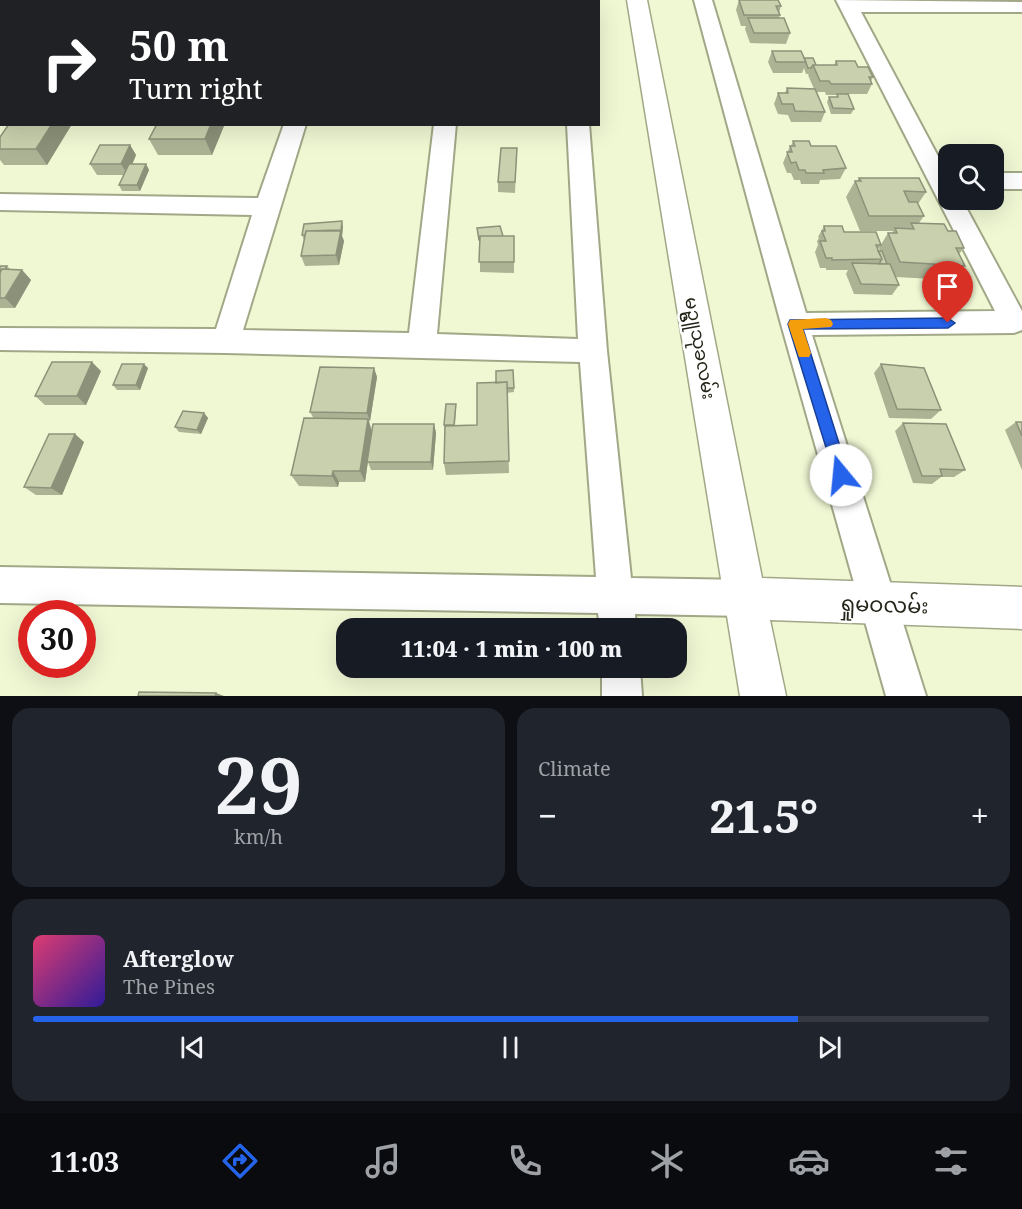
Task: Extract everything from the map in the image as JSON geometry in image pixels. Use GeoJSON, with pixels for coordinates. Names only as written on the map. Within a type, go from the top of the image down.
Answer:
{"type":"FeatureCollection","features":[{"type":"Feature","properties":{"kind":"street","name":"မဥ္ဇူသုခလမ်း"},"geometry":{"type":"LineString","coordinates":[[637,0],[763,696]]}},
{"type":"Feature","properties":{"kind":"street"},"geometry":{"type":"LineString","coordinates":[[703,0],[795,324],[881,604],[906,696]]}},
{"type":"Feature","properties":{"kind":"street"},"geometry":{"type":"LineString","coordinates":[[938,175],[847,4],[1022,7]]}},
{"type":"Feature","properties":{"kind":"street"},"geometry":{"type":"LineString","coordinates":[[226,341],[294,126]]}},
{"type":"Feature","properties":{"kind":"street"},"geometry":{"type":"LineString","coordinates":[[422,345],[445,126]]}},
{"type":"Feature","properties":{"kind":"street"},"geometry":{"type":"LineString","coordinates":[[578,126],[593,351],[617,613]]}},
{"type":"Feature","properties":{"kind":"street"},"geometry":{"type":"LineString","coordinates":[[1004,181],[1022,181]]}},
{"type":"Feature","properties":{"kind":"street"},"geometry":{"type":"LineString","coordinates":[[0,202],[267,207]]}},
{"type":"Feature","properties":{"kind":"street"},"geometry":{"type":"LineString","coordinates":[[795,324],[1018,322],[957,210]]}},
{"type":"Feature","properties":{"kind":"street"},"geometry":{"type":"LineString","coordinates":[[0,339],[226,341],[593,351]]}},
{"type":"Feature","properties":{"kind":"street"},"geometry":{"type":"LineString","coordinates":[[0,585],[617,613],[747,598]]}},
{"type":"Feature","properties":{"kind":"street","name":"ရှုမဝလမ်း"},"geometry":{"type":"LineString","coordinates":[[747,598],[1022,608]]}},
{"type":"Feature","properties":{"kind":"street"},"geometry":{"type":"LineString","coordinates":[[621,678],[622,696]]}},
{"type":"Feature","properties":{"kind":"building"},"geometry":{"type":"Polygon","coordinates":[[[739,0],[778,0],[781,6],[776,6],[780,15],[744,15],[739,0]]]}},
{"type":"Feature","properties":{"kind":"building"},"geometry":{"type":"Polygon","coordinates":[[[748,18],[784,18],[790,33],[754,33],[748,18]]]}},
{"type":"Feature","properties":{"kind":"building"},"geometry":{"type":"Polygon","coordinates":[[[772,51],[801,51],[806,62],[776,62],[772,51]]]}},
{"type":"Feature","properties":{"kind":"building"},"geometry":{"type":"Polygon","coordinates":[[[804,58],[813,58],[816,65],[808,68],[804,58]]]}},
{"type":"Feature","properties":{"kind":"building"},"geometry":{"type":"Polygon","coordinates":[[[836,61],[855,61],[858,67],[868,67],[873,77],[869,77],[872,84],[831,84],[829,81],[820,81],[813,65],[837,65],[836,61]]]}},
{"type":"Feature","properties":{"kind":"building"},"geometry":{"type":"Polygon","coordinates":[[[787,88],[815,89],[825,112],[795,111],[793,104],[782,104],[778,93],[788,93],[787,88]]]}},
{"type":"Feature","properties":{"kind":"building"},"geometry":{"type":"Polygon","coordinates":[[[837,94],[848,94],[854,109],[833,108],[829,97],[838,97],[837,94]]]}},
{"type":"Feature","properties":{"kind":"building"},"geometry":{"type":"Polygon","coordinates":[[[8,126],[51,126],[36,149],[0,149],[0,137],[8,126]]]}},
{"type":"Feature","properties":{"kind":"building"},"geometry":{"type":"Polygon","coordinates":[[[156,126],[210,126],[205,139],[149,139],[156,126]]]}},
{"type":"Feature","properties":{"kind":"building"},"geometry":{"type":"Polygon","coordinates":[[[793,141],[809,141],[811,146],[836,146],[846,168],[823,170],[824,173],[806,173],[805,170],[799,170],[796,162],[791,163],[787,152],[792,152],[790,146],[795,146],[793,141]]]}},
{"type":"Feature","properties":{"kind":"building"},"geometry":{"type":"Polygon","coordinates":[[[100,145],[130,145],[121,164],[90,164],[100,145]]]}},
{"type":"Feature","properties":{"kind":"building"},"geometry":{"type":"Polygon","coordinates":[[[501,148],[517,148],[515,182],[498,182],[501,148]]]}},
{"type":"Feature","properties":{"kind":"building"},"geometry":{"type":"Polygon","coordinates":[[[129,164],[146,164],[137,185],[119,185],[129,164]]]}},
{"type":"Feature","properties":{"kind":"building"},"geometry":{"type":"Polygon","coordinates":[[[859,178],[919,178],[926,192],[904,191],[909,202],[917,202],[924,216],[869,216],[855,181],[861,181],[859,178]]]}},
{"type":"Feature","properties":{"kind":"building"},"geometry":{"type":"Polygon","coordinates":[[[342,221],[341,231],[306,231],[305,235],[302,235],[304,224],[342,221]]]}},
{"type":"Feature","properties":{"kind":"building"},"geometry":{"type":"Polygon","coordinates":[[[911,223],[944,224],[948,231],[956,231],[964,248],[956,248],[965,266],[900,262],[888,233],[897,233],[895,228],[914,229],[911,223]]]}},
{"type":"Feature","properties":{"kind":"building"},"geometry":{"type":"Polygon","coordinates":[[[500,226],[503,236],[480,236],[479,240],[477,228],[500,226]]]}},
{"type":"Feature","properties":{"kind":"building"},"geometry":{"type":"Polygon","coordinates":[[[824,226],[842,226],[844,232],[876,232],[881,245],[876,245],[882,259],[832,260],[832,258],[826,258],[820,241],[826,241],[822,231],[825,231],[824,226]]]}},
{"type":"Feature","properties":{"kind":"building"},"geometry":{"type":"Polygon","coordinates":[[[341,230],[336,255],[301,256],[306,231],[341,230]]]}},
{"type":"Feature","properties":{"kind":"building"},"geometry":{"type":"Polygon","coordinates":[[[480,236],[514,236],[514,262],[479,262],[480,236]]]}},
{"type":"Feature","properties":{"kind":"building"},"geometry":{"type":"Polygon","coordinates":[[[878,251],[882,251],[887,264],[879,264],[882,259],[878,251]]]}},
{"type":"Feature","properties":{"kind":"building"},"geometry":{"type":"Polygon","coordinates":[[[852,263],[890,264],[899,285],[861,284],[852,263]]]}},
{"type":"Feature","properties":{"kind":"building"},"geometry":{"type":"Polygon","coordinates":[[[2,269],[22,270],[5,298],[0,298],[2,269]]]}},
{"type":"Feature","properties":{"kind":"building"},"geometry":{"type":"Polygon","coordinates":[[[52,362],[92,362],[77,396],[35,396],[52,362]]]}},
{"type":"Feature","properties":{"kind":"building"},"geometry":{"type":"Polygon","coordinates":[[[122,364],[144,364],[136,385],[113,385],[122,364]]]}},
{"type":"Feature","properties":{"kind":"building"},"geometry":{"type":"Polygon","coordinates":[[[881,364],[924,368],[941,410],[897,409],[881,364]]]}},
{"type":"Feature","properties":{"kind":"building"},"geometry":{"type":"Polygon","coordinates":[[[320,367],[374,368],[367,413],[310,412],[320,367]]]}},
{"type":"Feature","properties":{"kind":"building"},"geometry":{"type":"Polygon","coordinates":[[[513,370],[514,388],[507,388],[507,382],[496,383],[496,371],[513,370]]]}},
{"type":"Feature","properties":{"kind":"building"},"geometry":{"type":"Polygon","coordinates":[[[507,382],[509,461],[444,463],[445,426],[477,425],[477,383],[507,382]]]}},
{"type":"Feature","properties":{"kind":"building"},"geometry":{"type":"Polygon","coordinates":[[[446,404],[456,404],[454,425],[444,425],[446,404]]]}},
{"type":"Feature","properties":{"kind":"building"},"geometry":{"type":"Polygon","coordinates":[[[183,411],[204,413],[197,430],[175,427],[183,411]]]}},
{"type":"Feature","properties":{"kind":"building"},"geometry":{"type":"Polygon","coordinates":[[[304,418],[368,419],[360,471],[333,471],[332,476],[291,475],[304,418]]]}},
{"type":"Feature","properties":{"kind":"building"},"geometry":{"type":"Polygon","coordinates":[[[1016,422],[1022,422],[1022,436],[1016,422]]]}},
{"type":"Feature","properties":{"kind":"building"},"geometry":{"type":"Polygon","coordinates":[[[903,423],[946,424],[965,470],[940,469],[942,476],[922,476],[903,423]]]}},
{"type":"Feature","properties":{"kind":"building"},"geometry":{"type":"Polygon","coordinates":[[[373,424],[434,424],[431,462],[367,462],[373,424]]]}},
{"type":"Feature","properties":{"kind":"building"},"geometry":{"type":"Polygon","coordinates":[[[49,434],[75,434],[51,488],[24,487],[49,434]]]}},
{"type":"Feature","properties":{"kind":"building"},"geometry":{"type":"Polygon","coordinates":[[[139,692],[216,693],[215,696],[138,696],[139,692]]]}},
{"type":"Feature","properties":{"kind":"slow traffic"},"geometry":{"type":"LineString","coordinates":[[804,353],[795,324],[826,324]]}},
{"type":"Feature","properties":{"kind":"route"},"geometry":{"type":"LineString","coordinates":[[841,475],[795,324],[948,323]]}}]}
